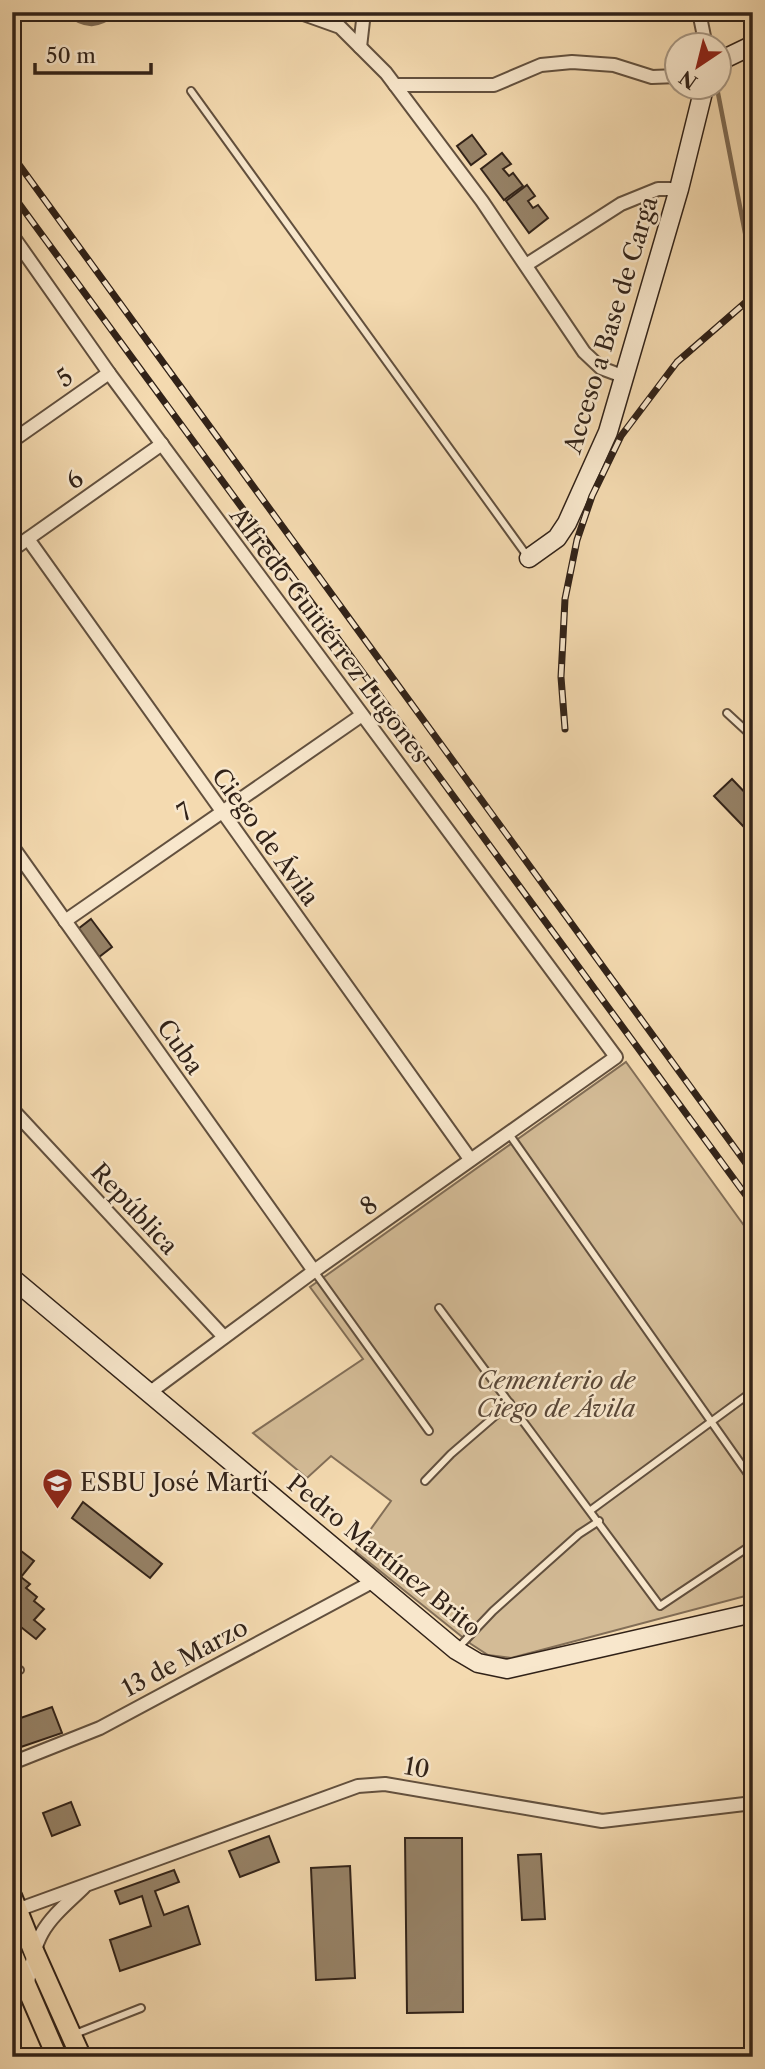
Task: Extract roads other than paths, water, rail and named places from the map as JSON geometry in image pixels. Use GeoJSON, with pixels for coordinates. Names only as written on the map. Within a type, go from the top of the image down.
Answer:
{"type":"FeatureCollection","features":[{"type":"Feature","properties":{"kind":"main road"},"geometry":{"type":"LineString","coordinates":[[15,1903],[81,2057]]}},
{"type":"Feature","properties":{"kind":"main road"},"geometry":{"type":"LineString","coordinates":[[12,1953],[20,1990],[57,2057]]}},
{"type":"Feature","properties":{"kind":"street"},"geometry":{"type":"LineString","coordinates":[[298,12],[340,27],[395,85],[482,201],[584,352],[601,368],[625,377]]}},
{"type":"Feature","properties":{"kind":"street"},"geometry":{"type":"LineString","coordinates":[[360,47],[363,12]]}},
{"type":"Feature","properties":{"kind":"street"},"geometry":{"type":"LineString","coordinates":[[699,12],[703,32]]}},
{"type":"Feature","properties":{"kind":"street"},"geometry":{"type":"LineString","coordinates":[[734,55],[753,45]]}},
{"type":"Feature","properties":{"kind":"street"},"geometry":{"type":"LineString","coordinates":[[395,85],[494,85],[541,65],[572,62],[614,65],[652,77],[664,77]]}},
{"type":"Feature","properties":{"kind":"street","name":"Acceso a Base de Carga"},"geometry":{"type":"LineString","coordinates":[[529,558],[557,538],[567,523],[608,432],[679,189],[701,102]]}},
{"type":"Feature","properties":{"kind":"street"},"geometry":{"type":"LineString","coordinates":[[526,265],[621,204],[658,189],[679,189]]}},
{"type":"Feature","properties":{"kind":"street","name":"Alfredo Guitiérrez Lugones"},"geometry":{"type":"LineString","coordinates":[[12,235],[108,373],[616,1057]]}},
{"type":"Feature","properties":{"kind":"street","name":"5"},"geometry":{"type":"LineString","coordinates":[[12,441],[108,373]]}},
{"type":"Feature","properties":{"kind":"street","name":"6"},"geometry":{"type":"LineString","coordinates":[[12,550],[162,444]]}},
{"type":"Feature","properties":{"kind":"street","name":"Ciego de Ávila"},"geometry":{"type":"LineString","coordinates":[[28,539],[470,1159]]}},
{"type":"Feature","properties":{"kind":"street","name":"7"},"geometry":{"type":"LineString","coordinates":[[65,921],[362,715]]}},
{"type":"Feature","properties":{"kind":"street","name":"Cuba"},"geometry":{"type":"LineString","coordinates":[[12,846],[314,1271]]}},
{"type":"Feature","properties":{"kind":"street","name":"8"},"geometry":{"type":"LineString","coordinates":[[149,1393],[314,1271],[616,1057]]}},
{"type":"Feature","properties":{"kind":"street","name":"República"},"geometry":{"type":"LineString","coordinates":[[12,1109],[224,1337]]}},
{"type":"Feature","properties":{"kind":"street","name":"Pedro Martínez Brito"},"geometry":{"type":"LineString","coordinates":[[12,1278],[456,1650],[478,1663],[506,1669],[753,1613]]}},
{"type":"Feature","properties":{"kind":"street","name":"13 de Marzo"},"geometry":{"type":"LineString","coordinates":[[12,1763],[100,1728],[374,1581]]}},
{"type":"Feature","properties":{"kind":"street","name":"10"},"geometry":{"type":"LineString","coordinates":[[15,1903],[88,1884],[358,1786],[385,1784],[602,1821],[753,1803]]}},
{"type":"Feature","properties":{"kind":"street","name":"10"},"geometry":{"type":"LineString","coordinates":[[20,1990],[43,1931],[55,1915],[88,1884]]}},
{"type":"Feature","properties":{"kind":"street"},"geometry":{"type":"LineString","coordinates":[[20,1990],[47,1979]]}},
{"type":"Feature","properties":{"kind":"lane"},"geometry":{"type":"LineString","coordinates":[[191,91],[529,558]]}},
{"type":"Feature","properties":{"kind":"lane"},"geometry":{"type":"LineString","coordinates":[[727,713],[753,737]]}},
{"type":"Feature","properties":{"kind":"lane"},"geometry":{"type":"LineString","coordinates":[[508,1133],[753,1481]]}},
{"type":"Feature","properties":{"kind":"lane"},"geometry":{"type":"LineString","coordinates":[[314,1271],[429,1432]]}},
{"type":"Feature","properties":{"kind":"lane"},"geometry":{"type":"LineString","coordinates":[[439,1308],[660,1606],[753,1544]]}},
{"type":"Feature","properties":{"kind":"lane"},"geometry":{"type":"LineString","coordinates":[[590,1510],[753,1391]]}},
{"type":"Feature","properties":{"kind":"lane"},"geometry":{"type":"LineString","coordinates":[[425,1481],[451,1454],[510,1403]]}},
{"type":"Feature","properties":{"kind":"lane"},"geometry":{"type":"LineString","coordinates":[[456,1650],[493,1611],[579,1534],[598,1521]]}},
{"type":"Feature","properties":{"kind":"lane"},"geometry":{"type":"LineString","coordinates":[[72,2036],[141,2008]]}},
{"type":"Feature","properties":{"kind":"waterway"},"geometry":{"type":"LineString","coordinates":[[64,12],[79,21],[92,24],[104,21],[119,12]]}},
{"type":"Feature","properties":{"kind":"waterway"},"geometry":{"type":"LineString","coordinates":[[720,102],[753,274]]}},
{"type":"Feature","properties":{"kind":"railway"},"geometry":{"type":"LineString","coordinates":[[12,155],[753,1173]]}},
{"type":"Feature","properties":{"kind":"railway"},"geometry":{"type":"LineString","coordinates":[[12,194],[753,1205]]}},
{"type":"Feature","properties":{"kind":"railway"},"geometry":{"type":"LineString","coordinates":[[565,729],[561,677],[565,599],[577,540],[592,496],[621,436],[677,362],[753,296]]}},
{"type":"Feature","properties":{"kind":"place","name":"ESBU José Martí"},"geometry":{"type":"Point","coordinates":[57,1510]}},
{"type":"Feature","properties":{"kind":"park label","name":"Cementerio de Ciego de Ávila"},"geometry":{"type":"Point","coordinates":[556,1395]}}]}
